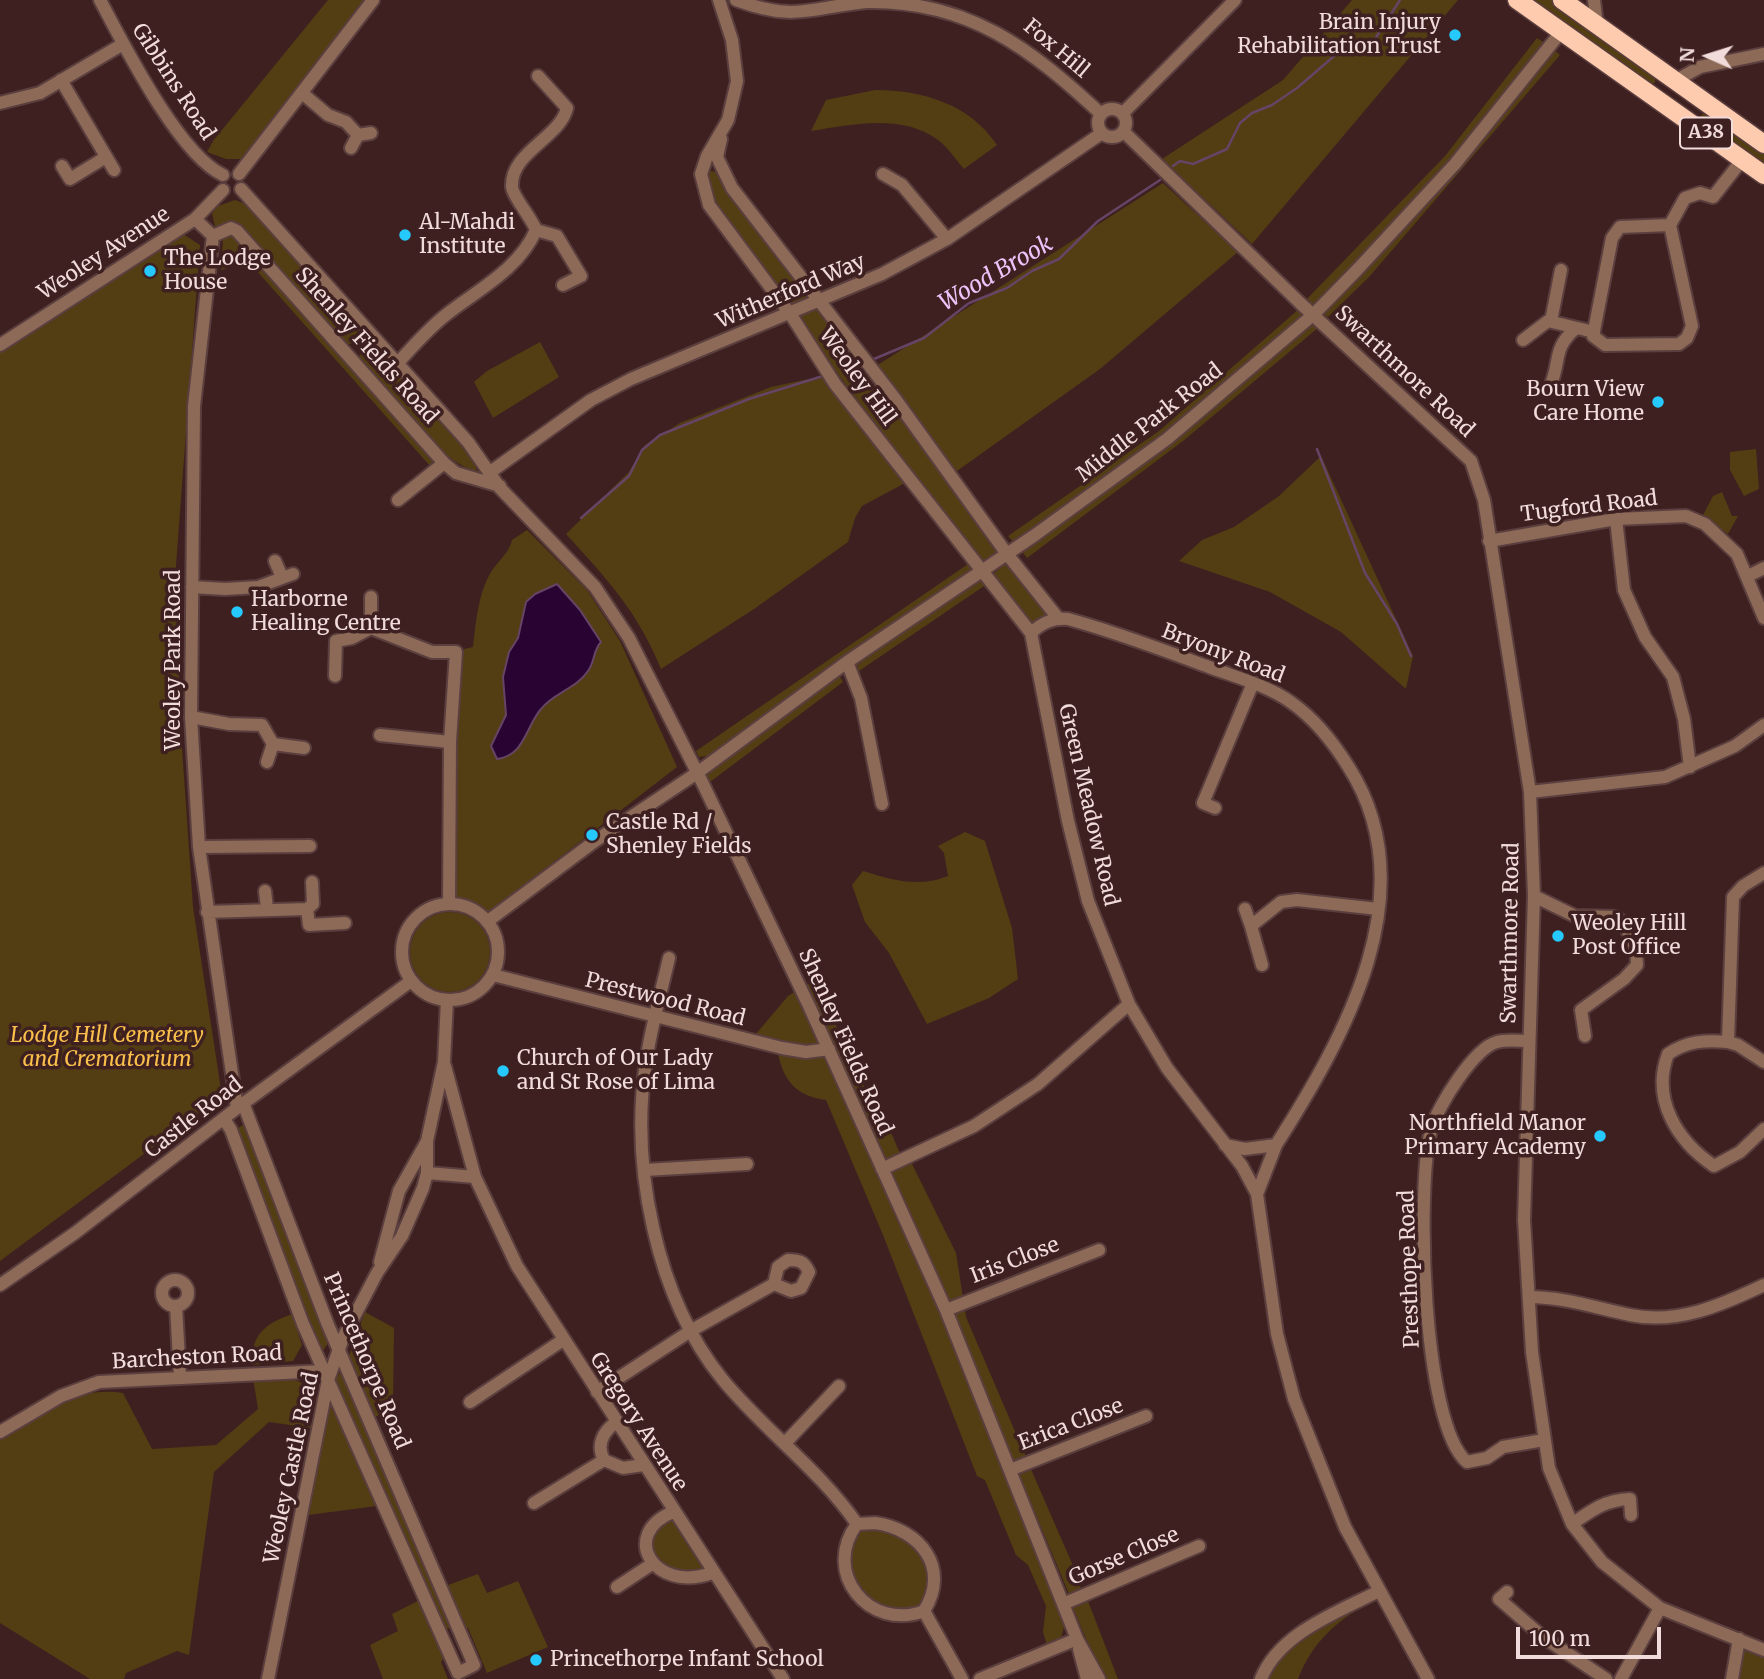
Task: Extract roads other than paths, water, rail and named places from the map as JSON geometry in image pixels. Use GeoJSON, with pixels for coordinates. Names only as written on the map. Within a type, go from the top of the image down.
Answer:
{"type":"FeatureCollection","features":[{"type":"Feature","properties":{"kind":"highway","name":"A38"},"geometry":{"type":"LineString","coordinates":[[1517,0],[1764,175]]}},
{"type":"Feature","properties":{"kind":"highway","name":"A38"},"geometry":{"type":"LineString","coordinates":[[1565,2],[1764,144]]}},
{"type":"Feature","properties":{"kind":"highway"},"geometry":{"type":"LineString","coordinates":[[1647,92],[1668,76]]}},
{"type":"Feature","properties":{"kind":"highway"},"geometry":{"type":"LineString","coordinates":[[1668,76],[1665,90],[1669,107],[1686,104],[1691,92]]}},
{"type":"Feature","properties":{"kind":"highway"},"geometry":{"type":"LineString","coordinates":[[1693,124],[1695,111],[1706,103]]}},
{"type":"Feature","properties":{"kind":"street","name":"Gibbins Road"},"geometry":{"type":"LineString","coordinates":[[100,0],[122,44],[202,162],[223,175]]}},
{"type":"Feature","properties":{"kind":"street"},"geometry":{"type":"LineString","coordinates":[[239,174],[373,0]]}},
{"type":"Feature","properties":{"kind":"street","name":"Weoley Hill"},"geometry":{"type":"LineString","coordinates":[[719,0],[736,65],[734,98],[717,157],[723,172],[1007,554]]}},
{"type":"Feature","properties":{"kind":"street","name":"Fox Hill"},"geometry":{"type":"LineString","coordinates":[[736,0],[771,11],[799,14],[848,2],[934,3],[959,10],[1006,34],[1046,63],[1101,114]]}},
{"type":"Feature","properties":{"kind":"street"},"geometry":{"type":"LineString","coordinates":[[1123,113],[1235,0]]}},
{"type":"Feature","properties":{"kind":"street"},"geometry":{"type":"LineString","coordinates":[[1594,0],[1597,25]]}},
{"type":"Feature","properties":{"kind":"street","name":"Middle Park Road"},"geometry":{"type":"LineString","coordinates":[[697,773],[847,662],[1007,554],[1167,439],[1314,314],[1454,164],[1561,32]]}},
{"type":"Feature","properties":{"kind":"street"},"geometry":{"type":"LineString","coordinates":[[0,103],[40,93],[122,44]]}},
{"type":"Feature","properties":{"kind":"street"},"geometry":{"type":"LineString","coordinates":[[1668,76],[1706,65],[1764,54]]}},
{"type":"Feature","properties":{"kind":"street"},"geometry":{"type":"LineString","coordinates":[[1691,92],[1706,65]]}},
{"type":"Feature","properties":{"kind":"street"},"geometry":{"type":"LineString","coordinates":[[397,365],[445,316],[518,260],[536,230],[531,215],[514,193],[514,178],[534,148],[565,117],[567,108],[538,76]]}},
{"type":"Feature","properties":{"kind":"street"},"geometry":{"type":"LineString","coordinates":[[61,80],[114,170]]}},
{"type":"Feature","properties":{"kind":"street"},"geometry":{"type":"LineString","coordinates":[[302,93],[328,115],[365,134],[351,148]]}},
{"type":"Feature","properties":{"kind":"street"},"geometry":{"type":"LineString","coordinates":[[1111,109],[1123,113],[1127,121],[1124,132],[1112,138],[1102,133],[1098,127],[1101,114],[1111,109]]}},
{"type":"Feature","properties":{"kind":"street","name":"Weoley Hill"},"geometry":{"type":"LineString","coordinates":[[724,128],[707,156],[702,174],[709,205],[791,315],[835,384],[1031,633]]}},
{"type":"Feature","properties":{"kind":"street"},"geometry":{"type":"LineString","coordinates":[[1124,132],[1314,314]]}},
{"type":"Feature","properties":{"kind":"street","name":"Witherford Way"},"geometry":{"type":"LineString","coordinates":[[489,473],[591,400],[631,379],[791,315],[882,274],[947,239],[1102,133]]}},
{"type":"Feature","properties":{"kind":"street"},"geometry":{"type":"LineString","coordinates":[[62,166],[70,179],[106,157]]}},
{"type":"Feature","properties":{"kind":"street"},"geometry":{"type":"LineString","coordinates":[[1670,225],[1620,226],[1612,238],[1594,332],[1596,340],[1605,345],[1679,344],[1687,338],[1692,326],[1670,225],[1685,198],[1700,193],[1713,197],[1742,160]]}},
{"type":"Feature","properties":{"kind":"street"},"geometry":{"type":"LineString","coordinates":[[233,172],[239,174],[243,183],[241,189],[232,194],[223,190],[220,181],[223,175],[233,172]]}},
{"type":"Feature","properties":{"kind":"street"},"geometry":{"type":"LineString","coordinates":[[883,174],[902,186],[947,239]]}},
{"type":"Feature","properties":{"kind":"street","name":"Shenley Fields Road"},"geometry":{"type":"LineString","coordinates":[[241,189],[468,442],[498,485],[595,587],[622,628],[697,773],[829,1049],[946,1310],[1077,1639],[1099,1679]]}},
{"type":"Feature","properties":{"kind":"street","name":"Weoley Avenue"},"geometry":{"type":"LineString","coordinates":[[0,345],[195,219],[223,190]]}},
{"type":"Feature","properties":{"kind":"street"},"geometry":{"type":"LineString","coordinates":[[195,219],[213,236]]}},
{"type":"Feature","properties":{"kind":"street","name":"Shenley Fields Road"},"geometry":{"type":"LineString","coordinates":[[213,236],[231,228],[237,230],[444,463],[456,473],[498,485]]}},
{"type":"Feature","properties":{"kind":"street"},"geometry":{"type":"LineString","coordinates":[[536,230],[557,236],[581,276],[563,285]]}},
{"type":"Feature","properties":{"kind":"street","name":"Weoley Park Road"},"geometry":{"type":"LineString","coordinates":[[213,236],[194,407],[191,717],[199,847],[207,912],[240,1105]]}},
{"type":"Feature","properties":{"kind":"street"},"geometry":{"type":"LineString","coordinates":[[1551,321],[1561,270]]}},
{"type":"Feature","properties":{"kind":"street","name":"Swarthmore Road"},"geometry":{"type":"LineString","coordinates":[[1314,314],[1471,461],[1484,500],[1530,792],[1534,896],[1524,1220],[1532,1352],[1549,1468],[1572,1524],[1602,1562],[1660,1608],[1764,1650]]}},
{"type":"Feature","properties":{"kind":"street"},"geometry":{"type":"LineString","coordinates":[[1523,340],[1548,321],[1594,332]]}},
{"type":"Feature","properties":{"kind":"street"},"geometry":{"type":"LineString","coordinates":[[1549,389],[1556,370],[1559,346],[1576,328]]}},
{"type":"Feature","properties":{"kind":"street"},"geometry":{"type":"LineString","coordinates":[[398,500],[444,463]]}},
{"type":"Feature","properties":{"kind":"street","name":"Tugford Road"},"geometry":{"type":"LineString","coordinates":[[1489,541],[1616,519],[1686,516],[1705,524],[1729,545],[1748,576],[1764,618]]}},
{"type":"Feature","properties":{"kind":"street"},"geometry":{"type":"LineString","coordinates":[[1616,519],[1624,590],[1645,637],[1673,677],[1684,719],[1690,767]]}},
{"type":"Feature","properties":{"kind":"street"},"geometry":{"type":"LineString","coordinates":[[1007,554],[1058,618],[1041,623],[1031,633]]}},
{"type":"Feature","properties":{"kind":"street"},"geometry":{"type":"LineString","coordinates":[[192,587],[258,587],[287,575],[275,561]]}},
{"type":"Feature","properties":{"kind":"street"},"geometry":{"type":"LineString","coordinates":[[1748,576],[1764,568]]}},
{"type":"Feature","properties":{"kind":"street"},"geometry":{"type":"LineString","coordinates":[[371,597],[371,628]]}},
{"type":"Feature","properties":{"kind":"street","name":"Bryony Road"},"geometry":{"type":"LineString","coordinates":[[1058,618],[1092,625],[1253,683],[1290,701],[1333,742],[1357,779],[1373,816],[1382,853],[1378,909],[1367,967],[1354,1004],[1303,1102],[1276,1145]]}},
{"type":"Feature","properties":{"kind":"street"},"geometry":{"type":"LineString","coordinates":[[335,676],[336,641],[352,638],[371,628],[432,652],[456,652],[450,741],[449,903]]}},
{"type":"Feature","properties":{"kind":"street","name":"Green Meadow Road"},"geometry":{"type":"LineString","coordinates":[[1031,633],[1084,890],[1129,1004],[1167,1068],[1225,1145],[1257,1194],[1277,1334],[1294,1399],[1345,1527],[1428,1679]]}},
{"type":"Feature","properties":{"kind":"street"},"geometry":{"type":"LineString","coordinates":[[847,662],[861,698],[882,804]]}},
{"type":"Feature","properties":{"kind":"street"},"geometry":{"type":"LineString","coordinates":[[1202,804],[1253,683]]}},
{"type":"Feature","properties":{"kind":"street"},"geometry":{"type":"LineString","coordinates":[[191,717],[262,725],[273,744],[267,762]]}},
{"type":"Feature","properties":{"kind":"street"},"geometry":{"type":"LineString","coordinates":[[1530,792],[1665,777],[1735,746],[1764,725]]}},
{"type":"Feature","properties":{"kind":"street"},"geometry":{"type":"LineString","coordinates":[[380,735],[450,741]]}},
{"type":"Feature","properties":{"kind":"street"},"geometry":{"type":"LineString","coordinates":[[273,744],[304,748]]}},
{"type":"Feature","properties":{"kind":"street"},"geometry":{"type":"LineString","coordinates":[[488,921],[595,841],[697,773]]}},
{"type":"Feature","properties":{"kind":"street"},"geometry":{"type":"LineString","coordinates":[[199,847],[310,846]]}},
{"type":"Feature","properties":{"kind":"street"},"geometry":{"type":"LineString","coordinates":[[1728,1042],[1734,897],[1743,886],[1764,873]]}},
{"type":"Feature","properties":{"kind":"street"},"geometry":{"type":"LineString","coordinates":[[207,912],[267,908],[307,909],[313,904],[312,882]]}},
{"type":"Feature","properties":{"kind":"street"},"geometry":{"type":"LineString","coordinates":[[265,891],[267,908]]}},
{"type":"Feature","properties":{"kind":"street"},"geometry":{"type":"LineString","coordinates":[[1534,896],[1575,916],[1617,917],[1629,932],[1637,952],[1637,965],[1624,979],[1581,1010],[1585,1036]]}},
{"type":"Feature","properties":{"kind":"street"},"geometry":{"type":"LineString","coordinates":[[1251,926],[1281,902],[1297,900],[1378,909]]}},
{"type":"Feature","properties":{"kind":"street"},"geometry":{"type":"LineString","coordinates":[[449,903],[472,909],[488,921],[498,944],[493,975],[478,991],[468,997],[447,1000],[428,995],[411,981],[401,954],[408,926],[430,908],[449,903]]}},
{"type":"Feature","properties":{"kind":"street"},"geometry":{"type":"LineString","coordinates":[[307,909],[309,925],[345,923]]}},
{"type":"Feature","properties":{"kind":"street"},"geometry":{"type":"LineString","coordinates":[[1245,909],[1262,965]]}},
{"type":"Feature","properties":{"kind":"street"},"geometry":{"type":"LineString","coordinates":[[669,958],[644,1076],[641,1124],[645,1170],[657,1243],[674,1296],[720,1377],[744,1405],[834,1491],[857,1524]]}},
{"type":"Feature","properties":{"kind":"street","name":"Prestwood Road"},"geometry":{"type":"LineString","coordinates":[[493,975],[782,1048],[806,1052],[829,1049]]}},
{"type":"Feature","properties":{"kind":"street","name":"Castle Road"},"geometry":{"type":"LineString","coordinates":[[0,1285],[75,1233],[240,1105],[411,981]]}},
{"type":"Feature","properties":{"kind":"street","name":"Weoley Castle Road"},"geometry":{"type":"LineString","coordinates":[[268,1679],[326,1376],[377,1273],[402,1236],[427,1173],[427,1141],[444,1062],[447,1000]]}},
{"type":"Feature","properties":{"kind":"street"},"geometry":{"type":"LineString","coordinates":[[882,1169],[974,1126],[1038,1084],[1129,1004]]}},
{"type":"Feature","properties":{"kind":"street"},"geometry":{"type":"LineString","coordinates":[[1764,1062],[1738,1045],[1710,1040],[1683,1044],[1668,1054],[1663,1066],[1663,1103],[1684,1141],[1714,1166],[1740,1152],[1764,1129]]}},
{"type":"Feature","properties":{"kind":"street","name":"Presthope Road"},"geometry":{"type":"LineString","coordinates":[[1529,1041],[1498,1041],[1488,1046],[1474,1059],[1444,1104],[1432,1128],[1424,1231],[1428,1327],[1435,1385],[1452,1439],[1462,1458],[1467,1462],[1487,1458],[1503,1447],[1544,1440]]}},
{"type":"Feature","properties":{"kind":"street","name":"Gregory Avenue"},"geometry":{"type":"LineString","coordinates":[[444,1062],[475,1177],[517,1266],[615,1423],[782,1679]]}},
{"type":"Feature","properties":{"kind":"street","name":"Princethorpe Road"},"geometry":{"type":"LineString","coordinates":[[223,1119],[231,1130],[303,1324],[458,1673],[474,1665],[339,1349],[240,1105]]}},
{"type":"Feature","properties":{"kind":"street","name":"Weoley Castle Road"},"geometry":{"type":"LineString","coordinates":[[377,1273],[399,1191],[427,1141]]}},
{"type":"Feature","properties":{"kind":"street"},"geometry":{"type":"LineString","coordinates":[[1225,1145],[1245,1149],[1276,1145]]}},
{"type":"Feature","properties":{"kind":"street","name":"Green Meadow Road"},"geometry":{"type":"LineString","coordinates":[[1257,1194],[1276,1145]]}},
{"type":"Feature","properties":{"kind":"street"},"geometry":{"type":"LineString","coordinates":[[645,1170],[747,1164]]}},
{"type":"Feature","properties":{"kind":"street"},"geometry":{"type":"LineString","coordinates":[[427,1173],[475,1177]]}},
{"type":"Feature","properties":{"kind":"street","name":"Iris Close"},"geometry":{"type":"LineString","coordinates":[[946,1310],[1099,1250]]}},
{"type":"Feature","properties":{"kind":"street"},"geometry":{"type":"LineString","coordinates":[[597,1392],[692,1330],[774,1284]]}},
{"type":"Feature","properties":{"kind":"street"},"geometry":{"type":"LineString","coordinates":[[1529,1297],[1550,1297],[1632,1316],[1664,1318],[1689,1315],[1764,1285]]}},
{"type":"Feature","properties":{"kind":"street"},"geometry":{"type":"LineString","coordinates":[[176,1306],[180,1377]]}},
{"type":"Feature","properties":{"kind":"street"},"geometry":{"type":"LineString","coordinates":[[470,1402],[563,1340]]}},
{"type":"Feature","properties":{"kind":"street","name":"Barcheston Road"},"geometry":{"type":"LineString","coordinates":[[0,1432],[50,1402],[99,1382],[180,1377],[326,1376]]}},
{"type":"Feature","properties":{"kind":"street"},"geometry":{"type":"LineString","coordinates":[[785,1443],[839,1386]]}},
{"type":"Feature","properties":{"kind":"street","name":"Erica Close"},"geometry":{"type":"LineString","coordinates":[[1010,1470],[1146,1416]]}},
{"type":"Feature","properties":{"kind":"street"},"geometry":{"type":"LineString","coordinates":[[615,1423],[603,1437],[600,1448],[604,1460],[623,1468],[643,1465]]}},
{"type":"Feature","properties":{"kind":"street"},"geometry":{"type":"LineString","coordinates":[[534,1503],[604,1460]]}},
{"type":"Feature","properties":{"kind":"street"},"geometry":{"type":"LineString","coordinates":[[1572,1524],[1603,1502],[1630,1499],[1631,1515]]}},
{"type":"Feature","properties":{"kind":"street"},"geometry":{"type":"LineString","coordinates":[[673,1512],[661,1517],[649,1533],[648,1553],[652,1564],[670,1577],[701,1577],[712,1573]]}},
{"type":"Feature","properties":{"kind":"street"},"geometry":{"type":"LineString","coordinates":[[857,1524],[894,1525],[911,1534],[924,1548],[932,1564],[934,1583],[924,1611],[962,1679]]}},
{"type":"Feature","properties":{"kind":"street"},"geometry":{"type":"LineString","coordinates":[[857,1524],[846,1539],[843,1559],[847,1578],[858,1597],[877,1610],[895,1616],[910,1616],[924,1611]]}},
{"type":"Feature","properties":{"kind":"street","name":"Gorse Close"},"geometry":{"type":"LineString","coordinates":[[1063,1604],[1199,1546]]}},
{"type":"Feature","properties":{"kind":"street"},"geometry":{"type":"LineString","coordinates":[[617,1587],[652,1564]]}},
{"type":"Feature","properties":{"kind":"street"},"geometry":{"type":"LineString","coordinates":[[1261,1679],[1267,1663],[1292,1639],[1379,1591]]}},
{"type":"Feature","properties":{"kind":"street"},"geometry":{"type":"LineString","coordinates":[[1500,1599],[1543,1637],[1606,1679]]}},
{"type":"Feature","properties":{"kind":"street"},"geometry":{"type":"LineString","coordinates":[[1621,1679],[1660,1608]]}},
{"type":"Feature","properties":{"kind":"street"},"geometry":{"type":"LineString","coordinates":[[443,1638],[459,1631]]}},
{"type":"Feature","properties":{"kind":"street"},"geometry":{"type":"LineString","coordinates":[[980,1679],[1077,1639]]}},
{"type":"Feature","properties":{"kind":"street","name":"Shenley Fields Road"},"geometry":{"type":"LineString","coordinates":[[1077,1639],[1087,1679]]}},
{"type":"Feature","properties":{"kind":"street"},"geometry":{"type":"LineString","coordinates":[[1732,1679],[1740,1639]]}},
{"type":"Feature","properties":{"kind":"waterway","name":"Wood Brook"},"geometry":{"type":"LineString","coordinates":[[1173,166],[1180,161],[1193,164],[1227,149],[1240,123],[1252,113],[1272,105],[1297,88],[1340,51],[1356,42],[1373,42],[1400,0]]}},
{"type":"Feature","properties":{"kind":"waterway","name":"Wood Brook"},"geometry":{"type":"LineString","coordinates":[[874,359],[924,338],[969,303],[1007,288],[1032,271],[1059,259],[1098,221],[1160,180]]}},
{"type":"Feature","properties":{"kind":"waterway","name":"Wood Brook"},"geometry":{"type":"LineString","coordinates":[[581,518],[629,476],[642,450],[660,435],[749,399],[823,376]]}},
{"type":"Feature","properties":{"kind":"waterway"},"geometry":{"type":"LineString","coordinates":[[1317,449],[1365,573],[1397,624],[1411,656]]}},
{"type":"Feature","properties":{"kind":"place","name":"Brain Injury Rehabilitation Trust"},"geometry":{"type":"Point","coordinates":[1455,35]}},
{"type":"Feature","properties":{"kind":"place","name":"Al-Mahdi Institute"},"geometry":{"type":"Point","coordinates":[405,235]}},
{"type":"Feature","properties":{"kind":"place","name":"The Lodge House"},"geometry":{"type":"Point","coordinates":[150,271]}},
{"type":"Feature","properties":{"kind":"place","name":"Bourn View Care Home"},"geometry":{"type":"Point","coordinates":[1658,402]}},
{"type":"Feature","properties":{"kind":"place","name":"Harborne Healing Centre"},"geometry":{"type":"Point","coordinates":[237,612]}},
{"type":"Feature","properties":{"kind":"place","name":"Castle Rd / Shenley Fields"},"geometry":{"type":"Point","coordinates":[592,835]}},
{"type":"Feature","properties":{"kind":"place","name":"Weoley Hill Post Office"},"geometry":{"type":"Point","coordinates":[1558,936]}},
{"type":"Feature","properties":{"kind":"place","name":"Church of Our Lady and St Rose of Lima"},"geometry":{"type":"Point","coordinates":[503,1071]}},
{"type":"Feature","properties":{"kind":"place","name":"Northfield Manor Primary Academy"},"geometry":{"type":"Point","coordinates":[1600,1136]}},
{"type":"Feature","properties":{"kind":"place","name":"Princethorpe Infant School"},"geometry":{"type":"Point","coordinates":[536,1660]}},
{"type":"Feature","properties":{"kind":"park label","name":"Lodge Hill Cemetery and Crematorium"},"geometry":{"type":"Point","coordinates":[107,1048]}}]}
